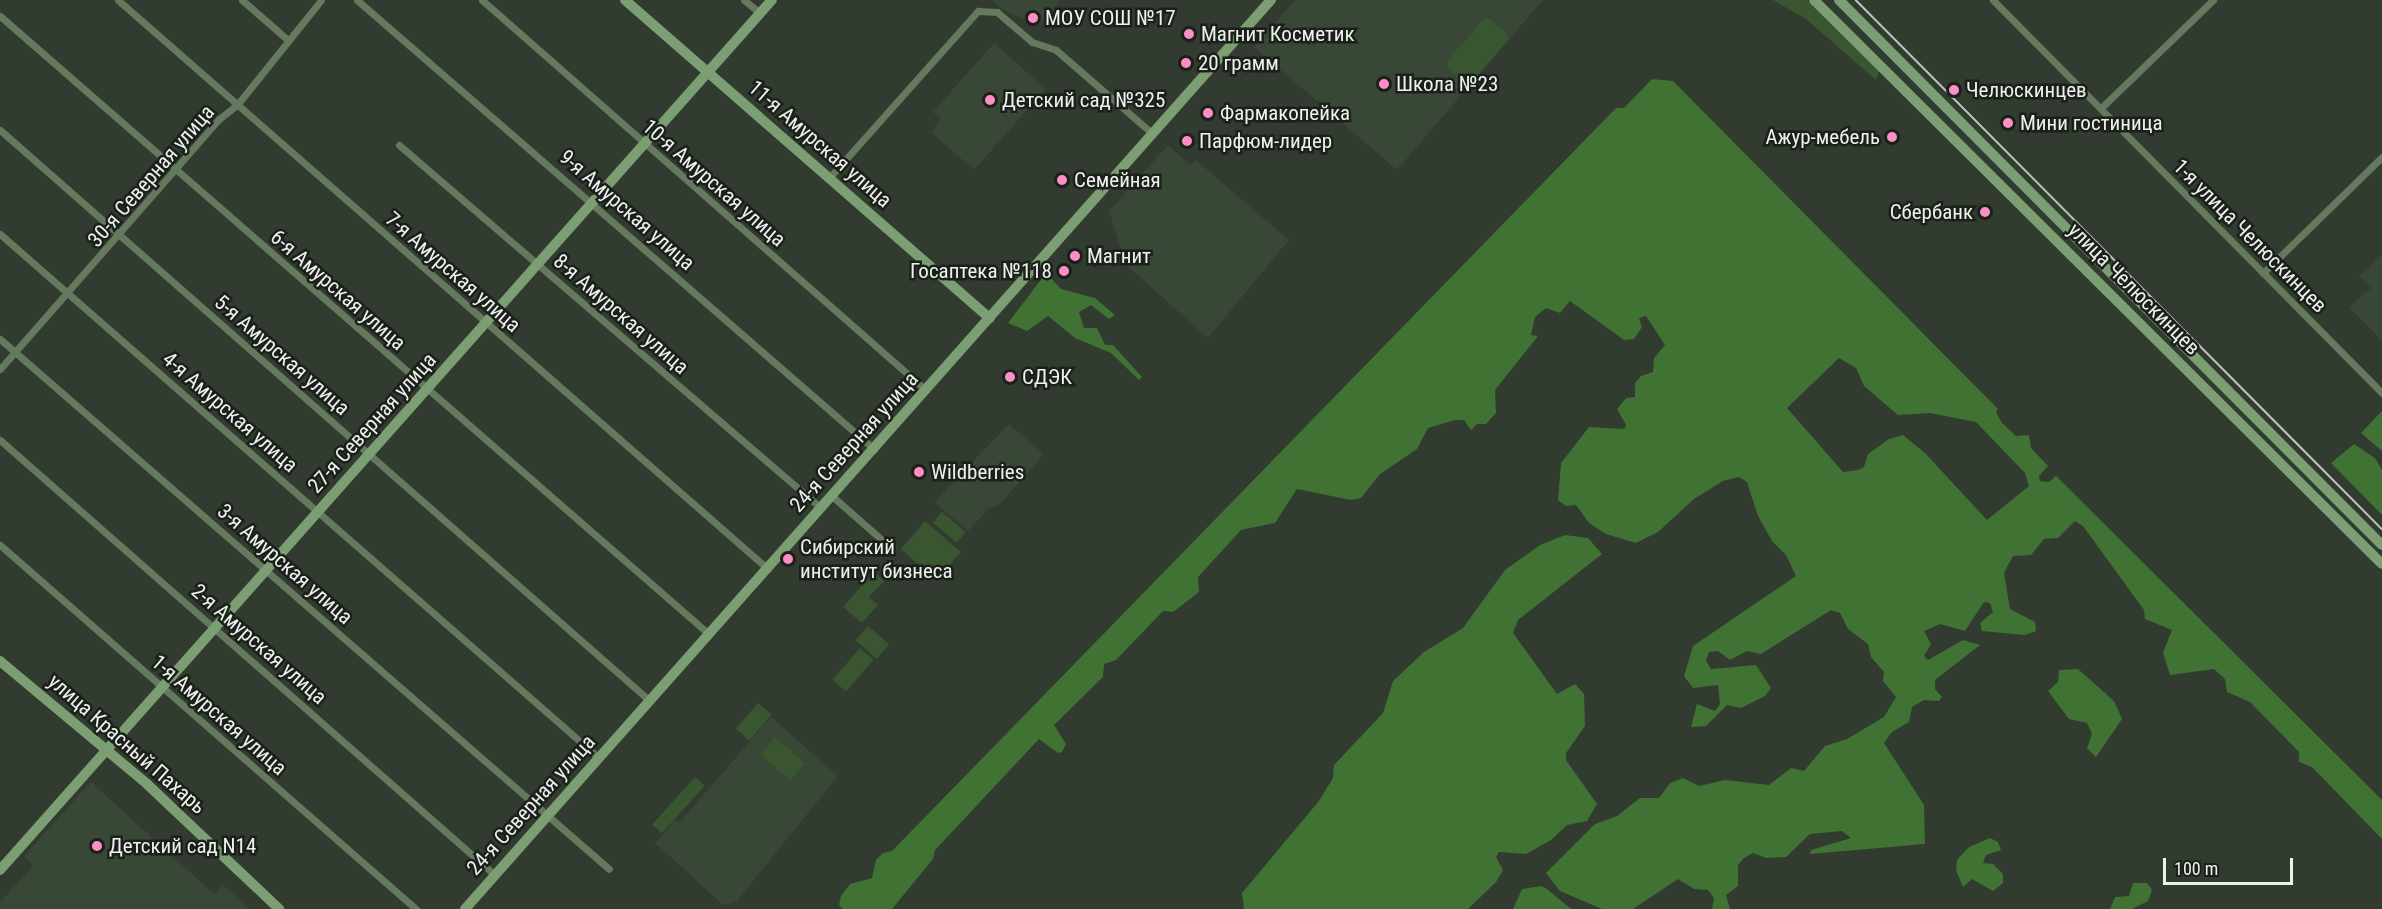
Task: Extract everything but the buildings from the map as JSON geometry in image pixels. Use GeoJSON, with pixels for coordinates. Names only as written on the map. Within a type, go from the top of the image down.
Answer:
{"type":"FeatureCollection","features":[{"type":"Feature","properties":{"kind":"main road","name":"11-я Амурская улица"},"geometry":{"type":"LineString","coordinates":[[625,0],[990,318]]}},
{"type":"Feature","properties":{"kind":"main road","name":"27-я Северная улица"},"geometry":{"type":"LineString","coordinates":[[0,870],[772,0]]}},
{"type":"Feature","properties":{"kind":"main road","name":"24-я Северная улица"},"geometry":{"type":"LineString","coordinates":[[465,909],[1271,0]]}},
{"type":"Feature","properties":{"kind":"main road","name":"улица Челюскинцев"},"geometry":{"type":"LineString","coordinates":[[1815,0],[1888,70],[2382,564]]}},
{"type":"Feature","properties":{"kind":"main road","name":"улица Челюскинцев"},"geometry":{"type":"LineString","coordinates":[[1839,0],[1897,61],[2382,545]]}},
{"type":"Feature","properties":{"kind":"main road"},"geometry":{"type":"LineString","coordinates":[[1888,70],[1897,61]]}},
{"type":"Feature","properties":{"kind":"main road"},"geometry":{"type":"LineString","coordinates":[[1975,157],[1985,148]]}},
{"type":"Feature","properties":{"kind":"main road"},"geometry":{"type":"LineString","coordinates":[[2152,335],[2162,324]]}},
{"type":"Feature","properties":{"kind":"main road"},"geometry":{"type":"LineString","coordinates":[[2258,441],[2268,430]]}},
{"type":"Feature","properties":{"kind":"main road"},"geometry":{"type":"LineString","coordinates":[[2302,485],[2312,474]]}},
{"type":"Feature","properties":{"kind":"main road","name":"улица Красный Пахарь"},"geometry":{"type":"LineString","coordinates":[[0,661],[213,844],[279,909]]}},
{"type":"Feature","properties":{"kind":"street","name":"7-я Амурская улица"},"geometry":{"type":"LineString","coordinates":[[118,0],[768,569]]}},
{"type":"Feature","properties":{"kind":"street"},"geometry":{"type":"LineString","coordinates":[[242,0],[288,40]]}},
{"type":"Feature","properties":{"kind":"street","name":"30-я Северная улица"},"geometry":{"type":"LineString","coordinates":[[0,369],[121,234],[219,119],[237,105],[321,0]]}},
{"type":"Feature","properties":{"kind":"street","name":"9-я Амурская улица"},"geometry":{"type":"LineString","coordinates":[[357,0],[593,202],[874,449]]}},
{"type":"Feature","properties":{"kind":"street","name":"10-я Амурская улица"},"geometry":{"type":"LineString","coordinates":[[482,0],[926,390]]}},
{"type":"Feature","properties":{"kind":"street"},"geometry":{"type":"LineString","coordinates":[[744,0],[760,13]]}},
{"type":"Feature","properties":{"kind":"street","name":"1-я улица Челюскинцев"},"geometry":{"type":"LineString","coordinates":[[1993,0],[2382,393]]}},
{"type":"Feature","properties":{"kind":"street"},"geometry":{"type":"LineString","coordinates":[[2101,108],[2213,0]]}},
{"type":"Feature","properties":{"kind":"street"},"geometry":{"type":"LineString","coordinates":[[829,178],[978,11],[997,12],[1032,42],[1056,50],[1153,134]]}},
{"type":"Feature","properties":{"kind":"street","name":"6-я Амурская улица"},"geometry":{"type":"LineString","coordinates":[[0,16],[175,171],[709,634]]}},
{"type":"Feature","properties":{"kind":"street","name":"5-я Амурская улица"},"geometry":{"type":"LineString","coordinates":[[0,130],[650,701]]}},
{"type":"Feature","properties":{"kind":"street","name":"8-я Амурская улица"},"geometry":{"type":"LineString","coordinates":[[399,145],[821,508]]}},
{"type":"Feature","properties":{"kind":"street"},"geometry":{"type":"LineString","coordinates":[[2263,273],[2382,157]]}},
{"type":"Feature","properties":{"kind":"street","name":"4-я Амурская улица"},"geometry":{"type":"LineString","coordinates":[[0,234],[599,758]]}},
{"type":"Feature","properties":{"kind":"street","name":"3-я Амурская улица"},"geometry":{"type":"LineString","coordinates":[[0,339],[609,869]]}},
{"type":"Feature","properties":{"kind":"street","name":"2-я Амурская улица"},"geometry":{"type":"LineString","coordinates":[[0,440],[495,875]]}},
{"type":"Feature","properties":{"kind":"street"},"geometry":{"type":"LineString","coordinates":[[832,496],[891,548]]}},
{"type":"Feature","properties":{"kind":"street","name":"1-я Амурская улица"},"geometry":{"type":"LineString","coordinates":[[0,545],[416,909]]}},
{"type":"Feature","properties":{"kind":"shaded area","name":"МОУ СОШ №17"},"geometry":{"type":"Polygon","coordinates":[[[992,0],[1060,0],[1038,26],[1002,9],[992,0]]]}},
{"type":"Feature","properties":{"kind":"shaded area","name":"Школа №23"},"geometry":{"type":"Polygon","coordinates":[[[1295,0],[1543,0],[1397,170],[1254,47],[1295,0]]]}},
{"type":"Feature","properties":{"kind":"shaded area","name":"Детский сад №325"},"geometry":{"type":"Polygon","coordinates":[[[994,43],[1046,89],[974,170],[931,132],[941,119],[933,112],[994,43]]]}},
{"type":"Feature","properties":{"kind":"shaded area"},"geometry":{"type":"Polygon","coordinates":[[[1168,145],[1190,165],[1196,160],[1289,240],[1208,338],[1125,264],[1109,211],[1168,145]]]}},
{"type":"Feature","properties":{"kind":"shaded area"},"geometry":{"type":"Polygon","coordinates":[[[2382,254],[2382,341],[2349,307],[2371,288],[2359,276],[2382,254]]]}},
{"type":"Feature","properties":{"kind":"shaded area"},"geometry":{"type":"Polygon","coordinates":[[[1009,424],[1044,454],[999,505],[989,508],[968,531],[934,502],[1009,424]]]}},
{"type":"Feature","properties":{"kind":"shaded area"},"geometry":{"type":"Polygon","coordinates":[[[771,717],[838,776],[737,901],[724,906],[655,843],[675,820],[679,823],[771,717]]]}},
{"type":"Feature","properties":{"kind":"shaded area","name":"Детский сад N14"},"geometry":{"type":"Polygon","coordinates":[[[91,782],[214,894],[223,885],[250,909],[0,909],[0,902],[33,866],[24,856],[91,782]]]}},
{"type":"Feature","properties":{"kind":"green space"},"geometry":{"type":"Polygon","coordinates":[[[1773,0],[1806,0],[1813,5],[1880,69],[1876,80],[1806,19],[1773,0]]]}},
{"type":"Feature","properties":{"kind":"green space"},"geometry":{"type":"Polygon","coordinates":[[[1484,19],[1490,19],[1507,34],[1508,40],[1471,83],[1466,84],[1448,69],[1447,61],[1484,19]]]}},
{"type":"Feature","properties":{"kind":"green space"},"geometry":{"type":"Polygon","coordinates":[[[1652,79],[1673,81],[1998,409],[1996,412],[2002,423],[2016,436],[2029,435],[2031,448],[2048,466],[2039,476],[2040,481],[2049,482],[2056,476],[2382,800],[2382,839],[2312,767],[2299,762],[2299,752],[2250,702],[2227,692],[2225,679],[2214,669],[2170,675],[2163,653],[2172,630],[2145,619],[2144,610],[2083,526],[2075,521],[2058,538],[2044,539],[2031,555],[2013,556],[2004,573],[2010,609],[2035,622],[2036,631],[2025,635],[1982,631],[1980,623],[1993,612],[1990,603],[1984,602],[1965,631],[1940,624],[1924,631],[1931,644],[1924,656],[1928,660],[1963,640],[1980,645],[1935,680],[1935,689],[1942,697],[1939,701],[1924,700],[1912,707],[1909,722],[1892,732],[1884,743],[1924,805],[1925,844],[1810,854],[1811,850],[1851,838],[1842,831],[1810,834],[1786,857],[1766,858],[1753,853],[1738,865],[1738,886],[1726,895],[1730,909],[1712,909],[1714,898],[1708,890],[1694,889],[1678,879],[1633,909],[1602,909],[1560,891],[1546,873],[1595,824],[1617,816],[1640,798],[1659,798],[1670,783],[1683,778],[1699,786],[1725,780],[1769,785],[1791,768],[1804,771],[1825,746],[1847,739],[1884,717],[1896,697],[1883,681],[1884,672],[1871,657],[1868,644],[1848,629],[1840,613],[1831,610],[1761,654],[1747,651],[1730,660],[1718,651],[1709,652],[1706,661],[1711,669],[1756,665],[1771,688],[1765,696],[1741,708],[1727,705],[1706,726],[1691,727],[1697,704],[1715,711],[1720,704],[1718,685],[1693,688],[1684,676],[1693,646],[1796,576],[1786,555],[1772,541],[1758,516],[1747,482],[1739,477],[1723,481],[1694,499],[1658,532],[1636,543],[1606,534],[1589,523],[1576,505],[1566,506],[1558,500],[1561,463],[1589,427],[1624,429],[1626,425],[1617,409],[1626,398],[1635,397],[1635,383],[1641,376],[1653,372],[1654,358],[1665,345],[1646,316],[1639,318],[1642,327],[1634,339],[1624,340],[1570,301],[1560,313],[1546,308],[1535,317],[1531,335],[1538,336],[1495,390],[1496,413],[1486,424],[1477,424],[1471,430],[1464,420],[1455,420],[1428,428],[1417,449],[1380,474],[1361,498],[1351,500],[1297,489],[1275,523],[1241,530],[1198,577],[1199,592],[1173,612],[1163,611],[1116,660],[1104,664],[1103,677],[1054,725],[1066,744],[1062,752],[1058,753],[1039,739],[935,850],[933,859],[892,909],[843,909],[839,905],[841,896],[850,884],[872,878],[876,860],[883,853],[892,851],[1616,108],[1624,108],[1652,79]],[[1839,358],[1787,408],[1843,472],[1864,467],[1868,454],[1889,439],[1903,435],[1925,453],[1987,520],[2029,486],[2025,473],[1976,422],[1930,413],[1898,415],[1864,386],[1856,368],[1839,358]]]}},
{"type":"Feature","properties":{"kind":"green space"},"geometry":{"type":"Polygon","coordinates":[[[1046,273],[1061,289],[1095,298],[1115,315],[1109,319],[1091,305],[1079,312],[1084,328],[1097,328],[1105,345],[1113,345],[1142,377],[1139,380],[1111,353],[1075,338],[1048,316],[1027,331],[1008,323],[1046,273]]]}},
{"type":"Feature","properties":{"kind":"green space"},"geometry":{"type":"Polygon","coordinates":[[[2382,411],[2382,451],[2361,433],[2382,411]]]}},
{"type":"Feature","properties":{"kind":"green space"},"geometry":{"type":"Polygon","coordinates":[[[2354,444],[2375,458],[2382,470],[2382,515],[2331,463],[2354,444]]]}},
{"type":"Feature","properties":{"kind":"green space"},"geometry":{"type":"Polygon","coordinates":[[[942,512],[966,532],[957,543],[933,523],[942,512]]]}},
{"type":"Feature","properties":{"kind":"green space"},"geometry":{"type":"Polygon","coordinates":[[[925,521],[961,552],[942,573],[929,574],[901,549],[925,521]]]}},
{"type":"Feature","properties":{"kind":"green space"},"geometry":{"type":"Polygon","coordinates":[[[1565,535],[1588,538],[1602,554],[1518,620],[1513,633],[1557,694],[1575,684],[1584,694],[1585,726],[1566,753],[1566,760],[1597,804],[1587,821],[1567,825],[1551,840],[1526,854],[1499,852],[1496,857],[1503,870],[1496,882],[1468,909],[1244,909],[1242,893],[1319,801],[1333,778],[1334,765],[1383,713],[1393,681],[1424,652],[1463,628],[1505,570],[1540,545],[1565,535]]]}},
{"type":"Feature","properties":{"kind":"green space"},"geometry":{"type":"Polygon","coordinates":[[[874,572],[884,581],[869,597],[878,605],[862,623],[843,607],[874,572]]]}},
{"type":"Feature","properties":{"kind":"green space"},"geometry":{"type":"Polygon","coordinates":[[[868,626],[889,644],[877,659],[856,640],[868,626]]]}},
{"type":"Feature","properties":{"kind":"green space"},"geometry":{"type":"Polygon","coordinates":[[[860,648],[874,660],[846,692],[832,680],[860,648]]]}},
{"type":"Feature","properties":{"kind":"green space"},"geometry":{"type":"Polygon","coordinates":[[[2078,669],[2114,701],[2122,719],[2096,757],[2087,748],[2092,734],[2087,723],[2069,719],[2048,691],[2058,682],[2059,670],[2078,669]]]}},
{"type":"Feature","properties":{"kind":"green space"},"geometry":{"type":"Polygon","coordinates":[[[758,703],[772,715],[749,740],[736,729],[758,703]]]}},
{"type":"Feature","properties":{"kind":"green space"},"geometry":{"type":"Polygon","coordinates":[[[775,737],[805,763],[790,781],[760,754],[775,737]]]}},
{"type":"Feature","properties":{"kind":"green space"},"geometry":{"type":"Polygon","coordinates":[[[695,777],[705,786],[662,833],[652,825],[695,777]]]}},
{"type":"Feature","properties":{"kind":"green space"},"geometry":{"type":"Polygon","coordinates":[[[1990,838],[1998,842],[2001,850],[1986,855],[1983,863],[1993,864],[2003,874],[2003,883],[1993,891],[1972,879],[1963,887],[1956,870],[1957,860],[1969,847],[1990,838]]]}},
{"type":"Feature","properties":{"kind":"green space"},"geometry":{"type":"Polygon","coordinates":[[[2133,883],[2147,883],[2152,890],[2148,901],[2132,909],[2110,909],[2115,897],[2129,896],[2133,883]]]}},
{"type":"Feature","properties":{"kind":"green space"},"geometry":{"type":"Polygon","coordinates":[[[1541,886],[1571,909],[1513,909],[1522,889],[1541,886]]]}},
{"type":"Feature","properties":{"kind":"tram line"},"geometry":{"type":"LineString","coordinates":[[1856,0],[2382,529]]}},
{"type":"Feature","properties":{"kind":"place","name":"МОУ СОШ №17"},"geometry":{"type":"Point","coordinates":[1033,18]}},
{"type":"Feature","properties":{"kind":"place","name":"Магнит Косметик"},"geometry":{"type":"Point","coordinates":[1189,34]}},
{"type":"Feature","properties":{"kind":"place","name":"20 грамм"},"geometry":{"type":"Point","coordinates":[1186,63]}},
{"type":"Feature","properties":{"kind":"place","name":"Школа №23"},"geometry":{"type":"Point","coordinates":[1384,84]}},
{"type":"Feature","properties":{"kind":"place","name":"Челюскинцев"},"geometry":{"type":"Point","coordinates":[1954,90]}},
{"type":"Feature","properties":{"kind":"place","name":"Детский сад №325"},"geometry":{"type":"Point","coordinates":[990,100]}},
{"type":"Feature","properties":{"kind":"place","name":"Фармакопейка"},"geometry":{"type":"Point","coordinates":[1208,113]}},
{"type":"Feature","properties":{"kind":"place","name":"Мини гостиница"},"geometry":{"type":"Point","coordinates":[2008,123]}},
{"type":"Feature","properties":{"kind":"place","name":"Ажур-мебель"},"geometry":{"type":"Point","coordinates":[1892,137]}},
{"type":"Feature","properties":{"kind":"place","name":"Парфюм-лидер"},"geometry":{"type":"Point","coordinates":[1187,141]}},
{"type":"Feature","properties":{"kind":"place","name":"Семейная"},"geometry":{"type":"Point","coordinates":[1062,180]}},
{"type":"Feature","properties":{"kind":"place","name":"Сбербанк"},"geometry":{"type":"Point","coordinates":[1985,212]}},
{"type":"Feature","properties":{"kind":"place","name":"Магнит"},"geometry":{"type":"Point","coordinates":[1075,256]}},
{"type":"Feature","properties":{"kind":"place","name":"Госаптека №118"},"geometry":{"type":"Point","coordinates":[1064,271]}},
{"type":"Feature","properties":{"kind":"place","name":"СДЭК"},"geometry":{"type":"Point","coordinates":[1010,377]}},
{"type":"Feature","properties":{"kind":"place","name":"Wildberries"},"geometry":{"type":"Point","coordinates":[919,472]}},
{"type":"Feature","properties":{"kind":"place","name":"Сибирский институт бизнеса"},"geometry":{"type":"Point","coordinates":[788,559]}},
{"type":"Feature","properties":{"kind":"place","name":"Детский сад N14"},"geometry":{"type":"Point","coordinates":[97,846]}}]}
